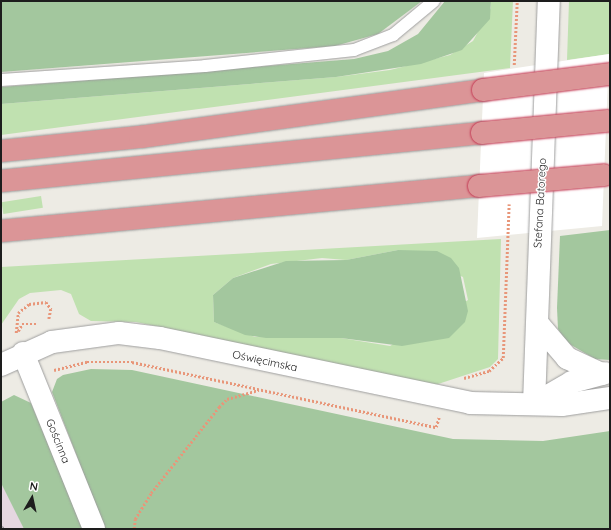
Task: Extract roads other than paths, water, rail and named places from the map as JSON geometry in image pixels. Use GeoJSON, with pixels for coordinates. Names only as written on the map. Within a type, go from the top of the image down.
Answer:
{"type":"FeatureCollection","features":[{"type":"Feature","properties":{"kind":"highway"},"geometry":{"type":"LineString","coordinates":[[1,151],[121,139],[609,74]]}},
{"type":"Feature","properties":{"kind":"highway"},"geometry":{"type":"LineString","coordinates":[[1,181],[608,121]]}},
{"type":"Feature","properties":{"kind":"highway"},"geometry":{"type":"LineString","coordinates":[[1,231],[607,174]]}},
{"type":"Feature","properties":{"kind":"street","name":"Stefana Batorego"},"geometry":{"type":"LineString","coordinates":[[534,404],[549,1]]}},
{"type":"Feature","properties":{"kind":"street"},"geometry":{"type":"LineString","coordinates":[[538,324],[567,358],[606,373]]}},
{"type":"Feature","properties":{"kind":"street","name":"Oświęcimska"},"geometry":{"type":"LineString","coordinates":[[1,365],[20,343],[71,337],[132,334],[451,400],[562,405],[610,398]]}},
{"type":"Feature","properties":{"kind":"street","name":"Gościnna"},"geometry":{"type":"LineString","coordinates":[[20,343],[94,529]]}},
{"type":"Feature","properties":{"kind":"street"},"geometry":{"type":"LineString","coordinates":[[534,404],[572,382],[606,373]]}},
{"type":"Feature","properties":{"kind":"lane"},"geometry":{"type":"LineString","coordinates":[[1,80],[331,54],[393,35],[434,1]]}}]}
